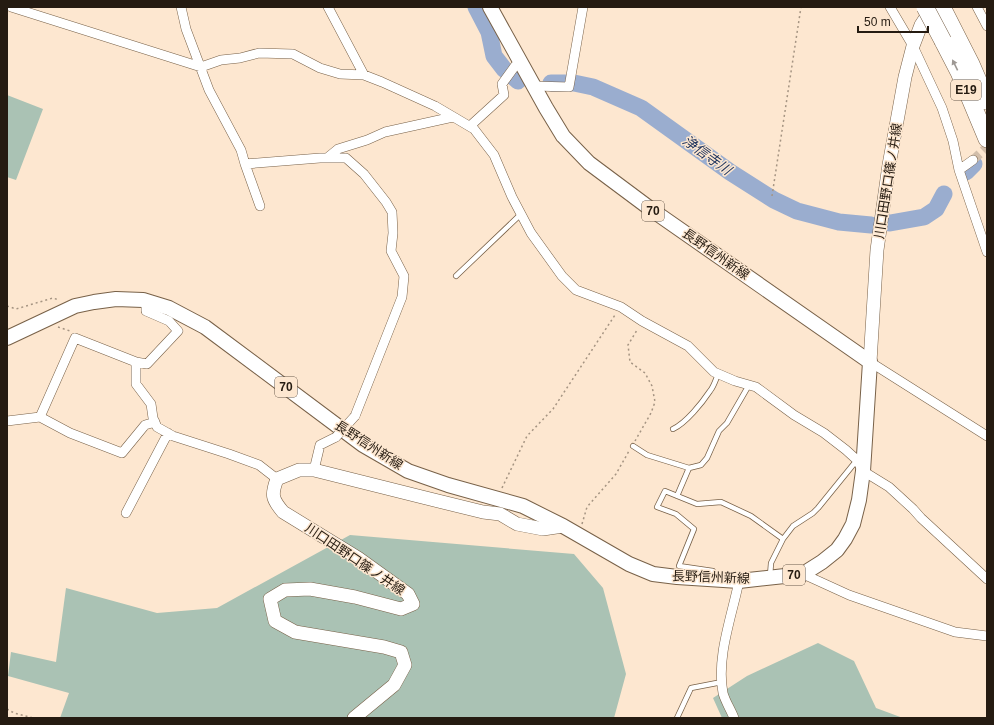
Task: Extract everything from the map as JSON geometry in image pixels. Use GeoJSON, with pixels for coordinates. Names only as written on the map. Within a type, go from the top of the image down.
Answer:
{"type":"FeatureCollection","features":[{"type":"Feature","properties":{"kind":"highway","name":"E19"},"geometry":{"type":"LineString","coordinates":[[925,7],[949,36],[987,102]]}},
{"type":"Feature","properties":{"kind":"highway","name":"E19"},"geometry":{"type":"LineString","coordinates":[[942,7],[959,72],[987,139]]}},
{"type":"Feature","properties":{"kind":"main road","name":"長野信州新線"},"geometry":{"type":"LineString","coordinates":[[7,338],[75,306],[116,299],[146,302],[169,308],[205,327],[363,445],[393,464],[425,478],[523,506],[629,564],[653,574],[739,581],[803,574],[822,562],[837,550],[853,524],[858,500],[870,362],[658,214],[589,163],[563,136],[534,86],[518,64],[490,7]]}},
{"type":"Feature","properties":{"kind":"main road","name":"川口田野口篠ノ井線"},"geometry":{"type":"LineString","coordinates":[[870,362],[877,250],[902,92],[913,46],[921,25],[932,7]]}},
{"type":"Feature","properties":{"kind":"main road"},"geometry":{"type":"LineString","coordinates":[[277,479],[299,470],[314,470],[483,512],[500,514],[516,524],[543,529],[562,526]]}},
{"type":"Feature","properties":{"kind":"main road","name":"川口田野口篠ノ井線"},"geometry":{"type":"LineString","coordinates":[[277,479],[274,488],[274,500],[283,512],[358,558],[408,594],[413,604],[401,609],[355,597],[310,588],[285,590],[270,599],[275,621],[295,632],[384,647],[401,652],[405,665],[394,685],[354,718]]}},
{"type":"Feature","properties":{"kind":"street"},"geometry":{"type":"LineString","coordinates":[[181,7],[186,29],[209,90],[241,150],[260,206]]}},
{"type":"Feature","properties":{"kind":"street"},"geometry":{"type":"LineString","coordinates":[[328,7],[364,75]]}},
{"type":"Feature","properties":{"kind":"street"},"geometry":{"type":"LineString","coordinates":[[534,86],[569,87],[583,7]]}},
{"type":"Feature","properties":{"kind":"street"},"geometry":{"type":"LineString","coordinates":[[890,7],[913,46],[942,108],[953,141],[959,170],[987,252]]}},
{"type":"Feature","properties":{"kind":"street"},"geometry":{"type":"LineString","coordinates":[[977,7],[987,26]]}},
{"type":"Feature","properties":{"kind":"street"},"geometry":{"type":"LineString","coordinates":[[15,8],[201,67],[222,60],[240,58],[259,53],[293,54],[320,68],[340,74],[364,75],[435,106],[474,128],[494,155],[531,233],[562,276],[576,290],[621,307],[642,321],[688,346],[714,372],[735,381],[756,386],[794,415],[824,433],[860,465],[889,487],[987,579]]}},
{"type":"Feature","properties":{"kind":"street"},"geometry":{"type":"LineString","coordinates":[[470,126],[504,95],[502,84],[518,64]]}},
{"type":"Feature","properties":{"kind":"street"},"geometry":{"type":"LineString","coordinates":[[328,158],[338,149],[385,132],[453,117]]}},
{"type":"Feature","properties":{"kind":"street"},"geometry":{"type":"LineString","coordinates":[[246,164],[346,158],[364,174],[392,212],[393,233],[391,251],[404,276],[402,297],[355,416],[336,437],[320,445],[314,470]]}},
{"type":"Feature","properties":{"kind":"street"},"geometry":{"type":"LineString","coordinates":[[959,170],[973,160]]}},
{"type":"Feature","properties":{"kind":"street"},"geometry":{"type":"LineString","coordinates":[[40,417],[75,338],[136,362],[147,364],[178,331],[169,321],[146,311],[146,302]]}},
{"type":"Feature","properties":{"kind":"street"},"geometry":{"type":"LineString","coordinates":[[136,362],[136,384],[151,404],[153,418],[157,427],[174,436],[259,465],[277,479]]}},
{"type":"Feature","properties":{"kind":"street"},"geometry":{"type":"LineString","coordinates":[[870,362],[987,436]]}},
{"type":"Feature","properties":{"kind":"street"},"geometry":{"type":"LineString","coordinates":[[7,421],[40,417],[70,433],[122,453],[145,425],[155,422]]}},
{"type":"Feature","properties":{"kind":"street"},"geometry":{"type":"LineString","coordinates":[[126,513],[168,433]]}},
{"type":"Feature","properties":{"kind":"street"},"geometry":{"type":"LineString","coordinates":[[803,574],[849,596],[955,632],[987,636]]}},
{"type":"Feature","properties":{"kind":"street"},"geometry":{"type":"LineString","coordinates":[[734,718],[724,695],[722,682],[725,640],[739,581]]}},
{"type":"Feature","properties":{"kind":"lane"},"geometry":{"type":"LineString","coordinates":[[456,276],[521,214]]}},
{"type":"Feature","properties":{"kind":"lane"},"geometry":{"type":"LineString","coordinates":[[673,429],[680,426],[699,405],[711,390],[718,374]]}},
{"type":"Feature","properties":{"kind":"lane"},"geometry":{"type":"LineString","coordinates":[[633,446],[647,455],[689,468],[701,466],[707,458],[719,431],[727,423],[749,385]]}},
{"type":"Feature","properties":{"kind":"lane"},"geometry":{"type":"LineString","coordinates":[[770,578],[771,563],[783,539],[793,526],[813,513],[860,465]]}},
{"type":"Feature","properties":{"kind":"lane"},"geometry":{"type":"LineString","coordinates":[[677,496],[689,468]]}},
{"type":"Feature","properties":{"kind":"lane"},"geometry":{"type":"LineString","coordinates":[[717,579],[713,571],[679,566],[694,529],[676,514],[657,507],[665,491],[697,504],[720,502],[751,516],[783,539]]}},
{"type":"Feature","properties":{"kind":"lane"},"geometry":{"type":"LineString","coordinates":[[677,718],[691,688],[722,682]]}},
{"type":"Feature","properties":{"kind":"path"},"geometry":{"type":"LineString","coordinates":[[772,196],[801,7]]}},
{"type":"Feature","properties":{"kind":"path"},"geometry":{"type":"LineString","coordinates":[[7,306],[16,309],[53,298],[75,306]]}},
{"type":"Feature","properties":{"kind":"path"},"geometry":{"type":"LineString","coordinates":[[501,490],[526,436],[553,408],[621,307]]}},
{"type":"Feature","properties":{"kind":"path"},"geometry":{"type":"LineString","coordinates":[[578,535],[586,508],[616,474],[651,413],[655,402],[652,386],[645,373],[630,362],[628,345],[642,321]]}},
{"type":"Feature","properties":{"kind":"path"},"geometry":{"type":"LineString","coordinates":[[58,327],[70,331],[75,338]]}},
{"type":"Feature","properties":{"kind":"path"},"geometry":{"type":"LineString","coordinates":[[7,709],[14,713],[33,718]]}},
{"type":"Feature","properties":{"kind":"green space"},"geometry":{"type":"Polygon","coordinates":[[[7,95],[43,109],[16,180],[7,177],[7,95]]]}},
{"type":"Feature","properties":{"kind":"green space"},"geometry":{"type":"Polygon","coordinates":[[[350,535],[574,554],[603,588],[626,674],[614,718],[60,718],[69,693],[8,676],[11,652],[56,662],[66,588],[157,613],[217,608],[350,535]]]}},
{"type":"Feature","properties":{"kind":"green space"},"geometry":{"type":"Polygon","coordinates":[[[818,643],[854,661],[876,708],[903,718],[722,718],[713,698],[747,676],[818,643]]]}},
{"type":"Feature","properties":{"kind":"waterway","name":"浄信寺川"},"geometry":{"type":"LineString","coordinates":[[476,7],[489,32],[494,56],[504,69],[518,81]]}},
{"type":"Feature","properties":{"kind":"waterway","name":"浄信寺川"},"geometry":{"type":"LineString","coordinates":[[551,83],[574,83],[593,87],[641,108],[730,172],[774,200],[797,211],[839,222],[871,225]]}},
{"type":"Feature","properties":{"kind":"waterway","name":"浄信寺川"},"geometry":{"type":"LineString","coordinates":[[966,172],[974,164]]}},
{"type":"Feature","properties":{"kind":"waterway","name":"浄信寺川"},"geometry":{"type":"LineString","coordinates":[[890,223],[924,217],[936,209],[944,194]]}},
{"type":"Feature","properties":{"kind":"tunnel"},"geometry":{"type":"LineString","coordinates":[[973,160],[987,147]]}}]}
